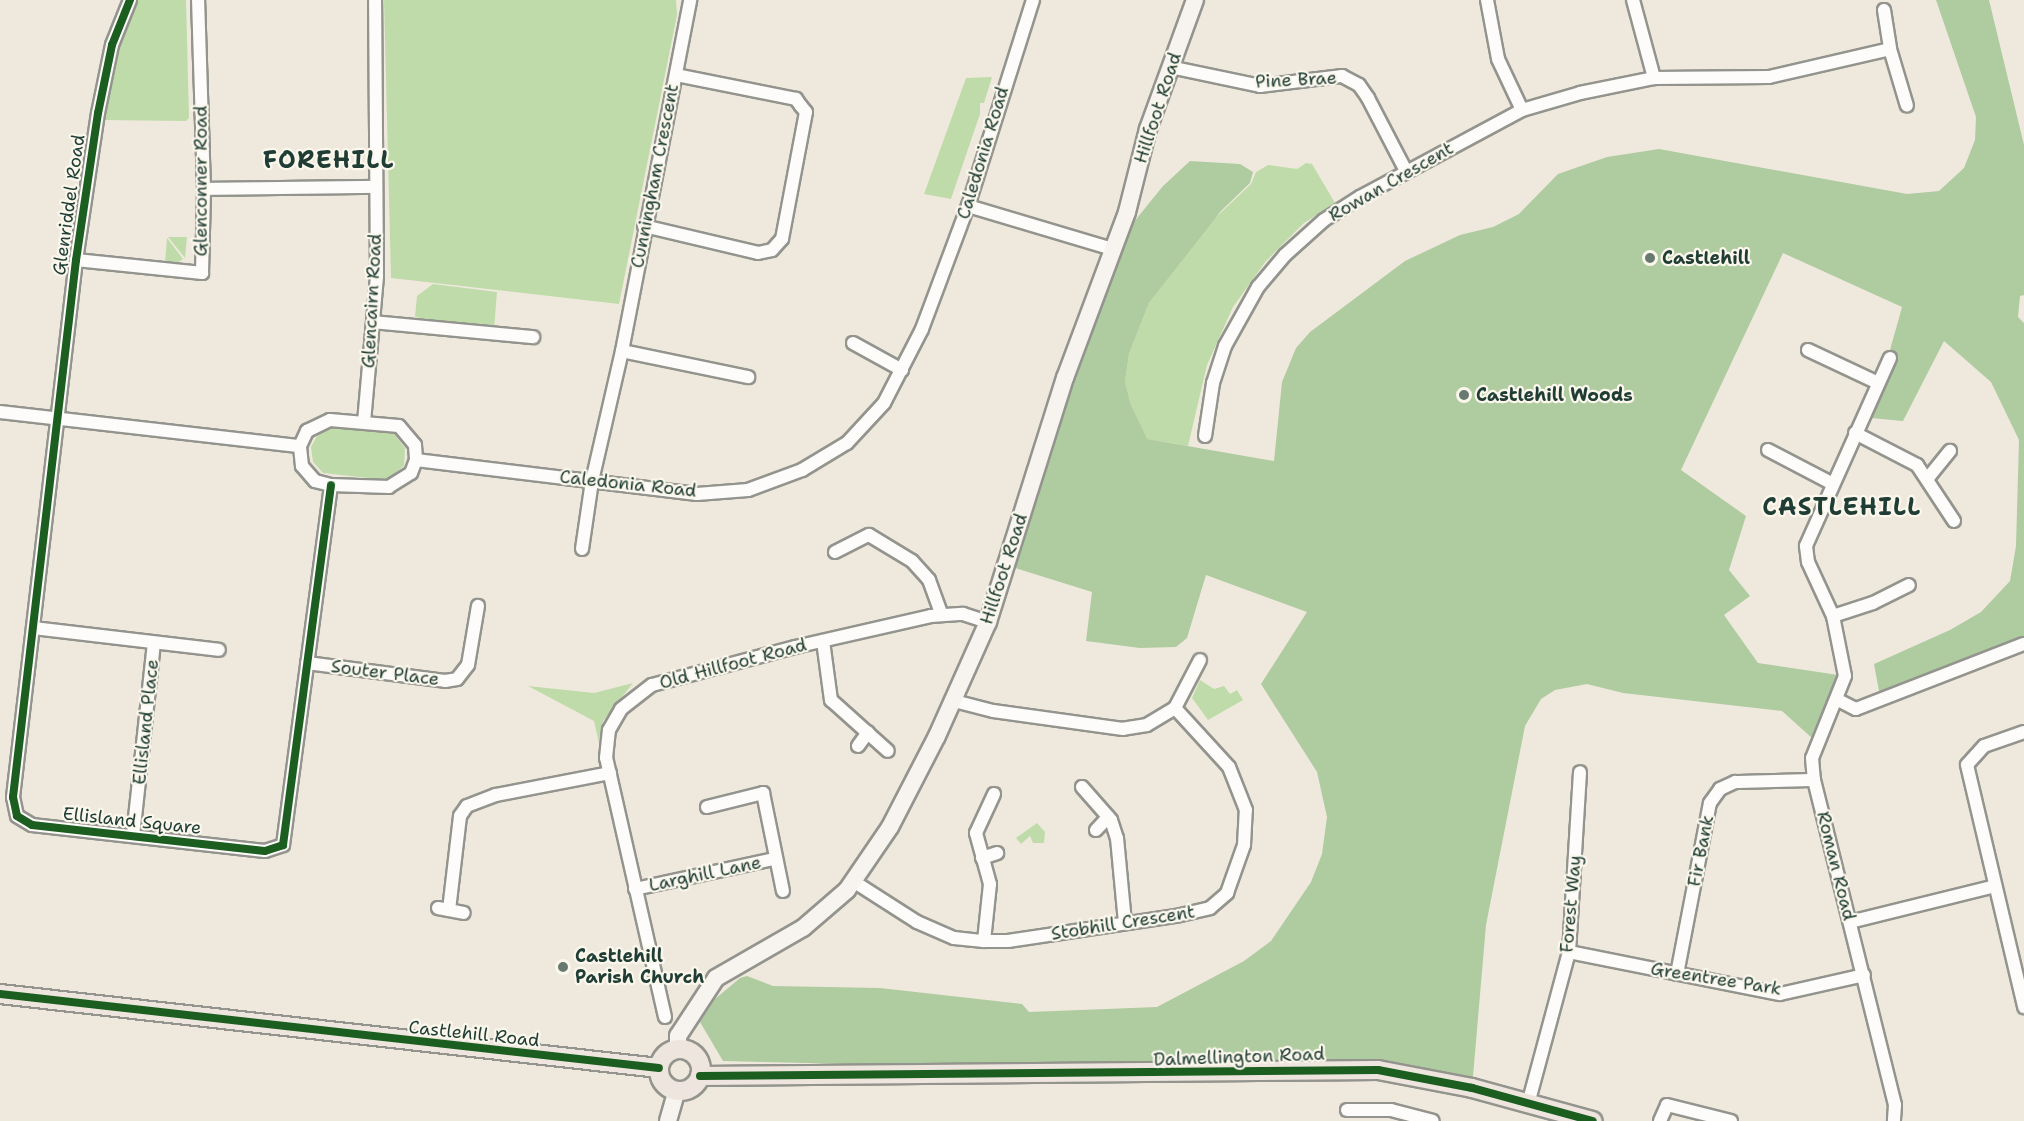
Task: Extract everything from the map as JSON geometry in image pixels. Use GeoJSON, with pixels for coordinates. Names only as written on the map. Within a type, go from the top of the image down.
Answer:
{"type":"FeatureCollection","features":[{"type":"Feature","properties":{"kind":"main road","name":"Castlehill Road"},"geometry":{"type":"LineString","coordinates":[[0,994],[659,1068]]}},
{"type":"Feature","properties":{"kind":"main road"},"geometry":{"type":"LineString","coordinates":[[678,1049],[696,1057],[700,1076],[693,1085],[677,1090],[664,1083],[659,1068],[667,1053],[678,1049]]}},
{"type":"Feature","properties":{"kind":"main road","name":"Dalmellington Road"},"geometry":{"type":"LineString","coordinates":[[700,1076],[1028,1076],[1368,1070],[1424,1077],[1584,1120]]}},
{"type":"Feature","properties":{"kind":"street","name":"Glenriddel Road"},"geometry":{"type":"LineString","coordinates":[[57,419],[76,260],[98,113],[112,45],[130,0]]}},
{"type":"Feature","properties":{"kind":"street","name":"Glenconner Road"},"geometry":{"type":"LineString","coordinates":[[76,260],[201,273],[204,189],[198,0]]}},
{"type":"Feature","properties":{"kind":"street","name":"Glencairn Road"},"geometry":{"type":"LineString","coordinates":[[364,422],[377,276],[375,0]]}},
{"type":"Feature","properties":{"kind":"street","name":"Cunningham Crescent"},"geometry":{"type":"LineString","coordinates":[[582,549],[592,480],[622,351],[644,226],[690,0]]}},
{"type":"Feature","properties":{"kind":"street","name":"Caledonia Road"},"geometry":{"type":"LineString","coordinates":[[416,460],[697,494],[748,490],[802,470],[847,442],[884,403],[922,329],[968,206],[1033,0]]}},
{"type":"Feature","properties":{"kind":"street","name":"Hillfoot Road"},"geometry":{"type":"LineString","coordinates":[[678,1049],[678,1036],[716,978],[803,928],[853,881],[890,827],[954,701],[988,622],[1065,378],[1127,212],[1148,129],[1195,0]]}},
{"type":"Feature","properties":{"kind":"street"},"geometry":{"type":"LineString","coordinates":[[1487,0],[1498,59],[1522,110]]}},
{"type":"Feature","properties":{"kind":"street"},"geometry":{"type":"LineString","coordinates":[[1633,0],[1654,78]]}},
{"type":"Feature","properties":{"kind":"street"},"geometry":{"type":"LineString","coordinates":[[1884,10],[1890,49],[1907,106]]}},
{"type":"Feature","properties":{"kind":"street","name":"Rowan Crescent"},"geometry":{"type":"LineString","coordinates":[[1205,436],[1213,383],[1225,346],[1258,287],[1285,255],[1324,220],[1406,171],[1522,110],[1654,78],[1769,77],[1890,49]]}},
{"type":"Feature","properties":{"kind":"street","name":"Pine Brae"},"geometry":{"type":"LineString","coordinates":[[1170,68],[1260,86],[1342,76],[1359,86],[1368,98],[1406,171]]}},
{"type":"Feature","properties":{"kind":"street"},"geometry":{"type":"LineString","coordinates":[[644,226],[758,252],[772,250],[782,239],[806,112],[796,99],[676,75]]}},
{"type":"Feature","properties":{"kind":"street"},"geometry":{"type":"LineString","coordinates":[[204,189],[376,187]]}},
{"type":"Feature","properties":{"kind":"street"},"geometry":{"type":"LineString","coordinates":[[968,206],[1112,249]]}},
{"type":"Feature","properties":{"kind":"street"},"geometry":{"type":"LineString","coordinates":[[373,322],[532,337]]}},
{"type":"Feature","properties":{"kind":"street"},"geometry":{"type":"LineString","coordinates":[[852,344],[902,370]]}},
{"type":"Feature","properties":{"kind":"street"},"geometry":{"type":"LineString","coordinates":[[1808,350],[1878,383]]}},
{"type":"Feature","properties":{"kind":"street"},"geometry":{"type":"LineString","coordinates":[[622,351],[748,377]]}},
{"type":"Feature","properties":{"kind":"street","name":"Roman Road"},"geometry":{"type":"LineString","coordinates":[[1890,358],[1831,483],[1806,546],[1808,562],[1833,616],[1845,676],[1838,700],[1812,758],[1814,780],[1864,975],[1894,1105],[1894,1121]]}},
{"type":"Feature","properties":{"kind":"street"},"geometry":{"type":"LineString","coordinates":[[0,412],[300,446]]}},
{"type":"Feature","properties":{"kind":"street","name":"Ellisland Square"},"geometry":{"type":"LineString","coordinates":[[57,419],[13,797],[17,816],[32,825],[265,851],[283,845],[331,485]]}},
{"type":"Feature","properties":{"kind":"street"},"geometry":{"type":"LineString","coordinates":[[321,421],[394,424],[406,431],[415,445],[416,460],[404,481],[388,487],[331,485],[315,480],[305,471],[300,446],[307,431],[321,421]]}},
{"type":"Feature","properties":{"kind":"street"},"geometry":{"type":"LineString","coordinates":[[1855,433],[1917,465],[1928,478],[1954,521]]}},
{"type":"Feature","properties":{"kind":"street"},"geometry":{"type":"LineString","coordinates":[[1768,450],[1831,483]]}},
{"type":"Feature","properties":{"kind":"street"},"geometry":{"type":"LineString","coordinates":[[1928,478],[1950,451]]}},
{"type":"Feature","properties":{"kind":"street"},"geometry":{"type":"LineString","coordinates":[[835,552],[869,535],[912,561],[929,580],[942,615]]}},
{"type":"Feature","properties":{"kind":"street"},"geometry":{"type":"LineString","coordinates":[[1833,616],[1873,603],[1909,585]]}},
{"type":"Feature","properties":{"kind":"street","name":"Souter Place"},"geometry":{"type":"LineString","coordinates":[[307,663],[445,681],[457,679],[468,665],[478,606]]}},
{"type":"Feature","properties":{"kind":"street","name":"Old Hillfoot Road"},"geometry":{"type":"LineString","coordinates":[[665,1017],[610,772],[609,730],[632,696],[669,679],[823,641],[942,615],[963,614],[988,622]]}},
{"type":"Feature","properties":{"kind":"street","name":"Ellisland Place"},"geometry":{"type":"LineString","coordinates":[[33,628],[219,650]]}},
{"type":"Feature","properties":{"kind":"street"},"geometry":{"type":"LineString","coordinates":[[823,641],[831,700],[888,751]]}},
{"type":"Feature","properties":{"kind":"street","name":"Ellisland Place"},"geometry":{"type":"LineString","coordinates":[[133,836],[154,644]]}},
{"type":"Feature","properties":{"kind":"street"},"geometry":{"type":"LineString","coordinates":[[1838,700],[1856,709],[2024,644]]}},
{"type":"Feature","properties":{"kind":"street"},"geometry":{"type":"LineString","coordinates":[[954,701],[993,711],[1124,729],[1147,725],[1175,708],[1200,660]]}},
{"type":"Feature","properties":{"kind":"street","name":"Stobhill Crescent"},"geometry":{"type":"LineString","coordinates":[[853,881],[917,922],[954,938],[984,941],[1008,941],[1210,908],[1227,893],[1244,845],[1246,810],[1229,767],[1175,708]]}},
{"type":"Feature","properties":{"kind":"street"},"geometry":{"type":"LineString","coordinates":[[858,746],[868,732]]}},
{"type":"Feature","properties":{"kind":"street"},"geometry":{"type":"LineString","coordinates":[[2024,732],[1984,746],[1967,765],[2024,1007]]}},
{"type":"Feature","properties":{"kind":"street"},"geometry":{"type":"LineString","coordinates":[[464,913],[443,909],[460,816],[467,806],[496,795],[610,772]]}},
{"type":"Feature","properties":{"kind":"street","name":"Forest Way"},"geometry":{"type":"LineString","coordinates":[[1528,1104],[1569,952],[1580,772]]}},
{"type":"Feature","properties":{"kind":"street","name":"Fir Bank"},"geometry":{"type":"LineString","coordinates":[[1677,974],[1710,803],[1720,789],[1735,782],[1814,780]]}},
{"type":"Feature","properties":{"kind":"street"},"geometry":{"type":"LineString","coordinates":[[1082,787],[1108,817],[1117,838],[1125,923]]}},
{"type":"Feature","properties":{"kind":"street","name":"Larghill Lane"},"geometry":{"type":"LineString","coordinates":[[707,807],[763,793],[774,859],[783,891]]}},
{"type":"Feature","properties":{"kind":"street"},"geometry":{"type":"LineString","coordinates":[[984,941],[990,884],[976,832],[994,794]]}},
{"type":"Feature","properties":{"kind":"street"},"geometry":{"type":"LineString","coordinates":[[1096,830],[1108,817]]}},
{"type":"Feature","properties":{"kind":"street"},"geometry":{"type":"LineString","coordinates":[[982,858],[997,853]]}},
{"type":"Feature","properties":{"kind":"street","name":"Larghill Lane"},"geometry":{"type":"LineString","coordinates":[[635,889],[774,859]]}},
{"type":"Feature","properties":{"kind":"street"},"geometry":{"type":"LineString","coordinates":[[1850,922],[1995,886]]}},
{"type":"Feature","properties":{"kind":"street","name":"Greentree Park"},"geometry":{"type":"LineString","coordinates":[[1569,952],[1780,994],[1864,975]]}},
{"type":"Feature","properties":{"kind":"street"},"geometry":{"type":"LineString","coordinates":[[668,1121],[677,1090]]}},
{"type":"Feature","properties":{"kind":"street"},"geometry":{"type":"LineString","coordinates":[[1660,1121],[1667,1105],[1731,1121]]}},
{"type":"Feature","properties":{"kind":"street"},"geometry":{"type":"LineString","coordinates":[[1347,1110],[1433,1121]]}},
{"type":"Feature","properties":{"kind":"green space"},"geometry":{"type":"Polygon","coordinates":[[[136,0],[186,0],[189,118],[186,121],[99,120],[118,45],[136,0]]]}},
{"type":"Feature","properties":{"kind":"green space"},"geometry":{"type":"Polygon","coordinates":[[[384,0],[676,0],[677,15],[619,304],[391,278],[384,0]]]}},
{"type":"Feature","properties":{"kind":"green space"},"geometry":{"type":"Polygon","coordinates":[[[1936,0],[1989,0],[2024,145],[2024,295],[2020,296],[2018,317],[2024,323],[2024,646],[1882,707],[1874,664],[1950,630],[1981,612],[2010,581],[2016,546],[2019,440],[1991,382],[1944,341],[1903,421],[1871,418],[1902,307],[1783,253],[1681,470],[1746,516],[1729,570],[1750,596],[1724,615],[1758,663],[1845,676],[1844,685],[1812,738],[1782,711],[1623,693],[1587,684],[1555,690],[1541,699],[1525,726],[1486,925],[1472,1088],[1424,1077],[723,1061],[700,1022],[715,999],[740,978],[747,976],[773,986],[880,988],[1022,1004],[1029,1012],[1157,1007],[1244,961],[1271,941],[1311,882],[1322,854],[1327,817],[1317,772],[1261,684],[1307,612],[1206,575],[1187,638],[1176,647],[1140,648],[1086,641],[1092,592],[1006,565],[1112,249],[1163,186],[1190,161],[1240,164],[1253,172],[1250,183],[1221,211],[1149,303],[1129,354],[1125,382],[1131,405],[1147,439],[1274,461],[1282,382],[1296,348],[1310,332],[1405,261],[1460,235],[1493,227],[1519,214],[1558,174],[1607,157],[1659,149],[1907,194],[1939,191],[1964,168],[1975,140],[1976,117],[1936,0]]]}},
{"type":"Feature","properties":{"kind":"green space"},"geometry":{"type":"Polygon","coordinates":[[[992,77],[984,103],[980,103],[980,114],[951,199],[924,194],[966,78],[992,77]]]}},
{"type":"Feature","properties":{"kind":"green space"},"geometry":{"type":"Polygon","coordinates":[[[1306,163],[1312,164],[1335,203],[1304,223],[1266,261],[1233,307],[1207,365],[1188,446],[1146,439],[1131,405],[1125,382],[1129,354],[1149,303],[1214,219],[1251,184],[1256,172],[1268,165],[1297,169],[1306,163]]]}},
{"type":"Feature","properties":{"kind":"green space"},"geometry":{"type":"Polygon","coordinates":[[[168,237],[187,237],[185,258],[168,237]]]}},
{"type":"Feature","properties":{"kind":"green space"},"geometry":{"type":"Polygon","coordinates":[[[167,238],[183,259],[177,263],[165,262],[167,238]]]}},
{"type":"Feature","properties":{"kind":"green space"},"geometry":{"type":"Polygon","coordinates":[[[433,284],[497,292],[494,329],[415,317],[417,296],[433,284]]]}},
{"type":"Feature","properties":{"kind":"green space"},"geometry":{"type":"Polygon","coordinates":[[[334,427],[394,434],[405,448],[404,466],[386,480],[323,473],[313,462],[311,447],[317,436],[334,427]]]}},
{"type":"Feature","properties":{"kind":"green space"},"geometry":{"type":"Polygon","coordinates":[[[1200,680],[1214,689],[1224,686],[1230,694],[1237,690],[1243,700],[1208,720],[1192,698],[1200,680]]]}},
{"type":"Feature","properties":{"kind":"green space"},"geometry":{"type":"Polygon","coordinates":[[[633,683],[603,721],[599,743],[594,721],[528,686],[594,693],[633,683]]]}},
{"type":"Feature","properties":{"kind":"green space"},"geometry":{"type":"Polygon","coordinates":[[[1037,823],[1045,832],[1044,843],[1033,843],[1030,836],[1021,844],[1016,838],[1037,823]]]}},
{"type":"Feature","properties":{"kind":"cycle path"},"geometry":{"type":"LineString","coordinates":[[130,0],[112,45],[98,113],[76,260],[13,797],[17,816],[32,825],[265,851],[283,845],[331,485]]}},
{"type":"Feature","properties":{"kind":"cycle path"},"geometry":{"type":"LineString","coordinates":[[0,994],[659,1068]]}},
{"type":"Feature","properties":{"kind":"cycle path"},"geometry":{"type":"LineString","coordinates":[[700,1076],[1378,1070],[1472,1088],[1593,1121]]}},
{"type":"Feature","properties":{"kind":"place","name":"Castlehill"},"geometry":{"type":"Point","coordinates":[1650,258]}},
{"type":"Feature","properties":{"kind":"place","name":"Castlehill Woods"},"geometry":{"type":"Point","coordinates":[1464,395]}},
{"type":"Feature","properties":{"kind":"place","name":"Castlehill Parish Church"},"geometry":{"type":"Point","coordinates":[563,967]}},
{"type":"Feature","properties":{"kind":"district","name":"FOREHILL"},"geometry":{"type":"Point","coordinates":[329,161]}},
{"type":"Feature","properties":{"kind":"district","name":"CASTLEHILL"},"geometry":{"type":"Point","coordinates":[1842,508]}}]}
